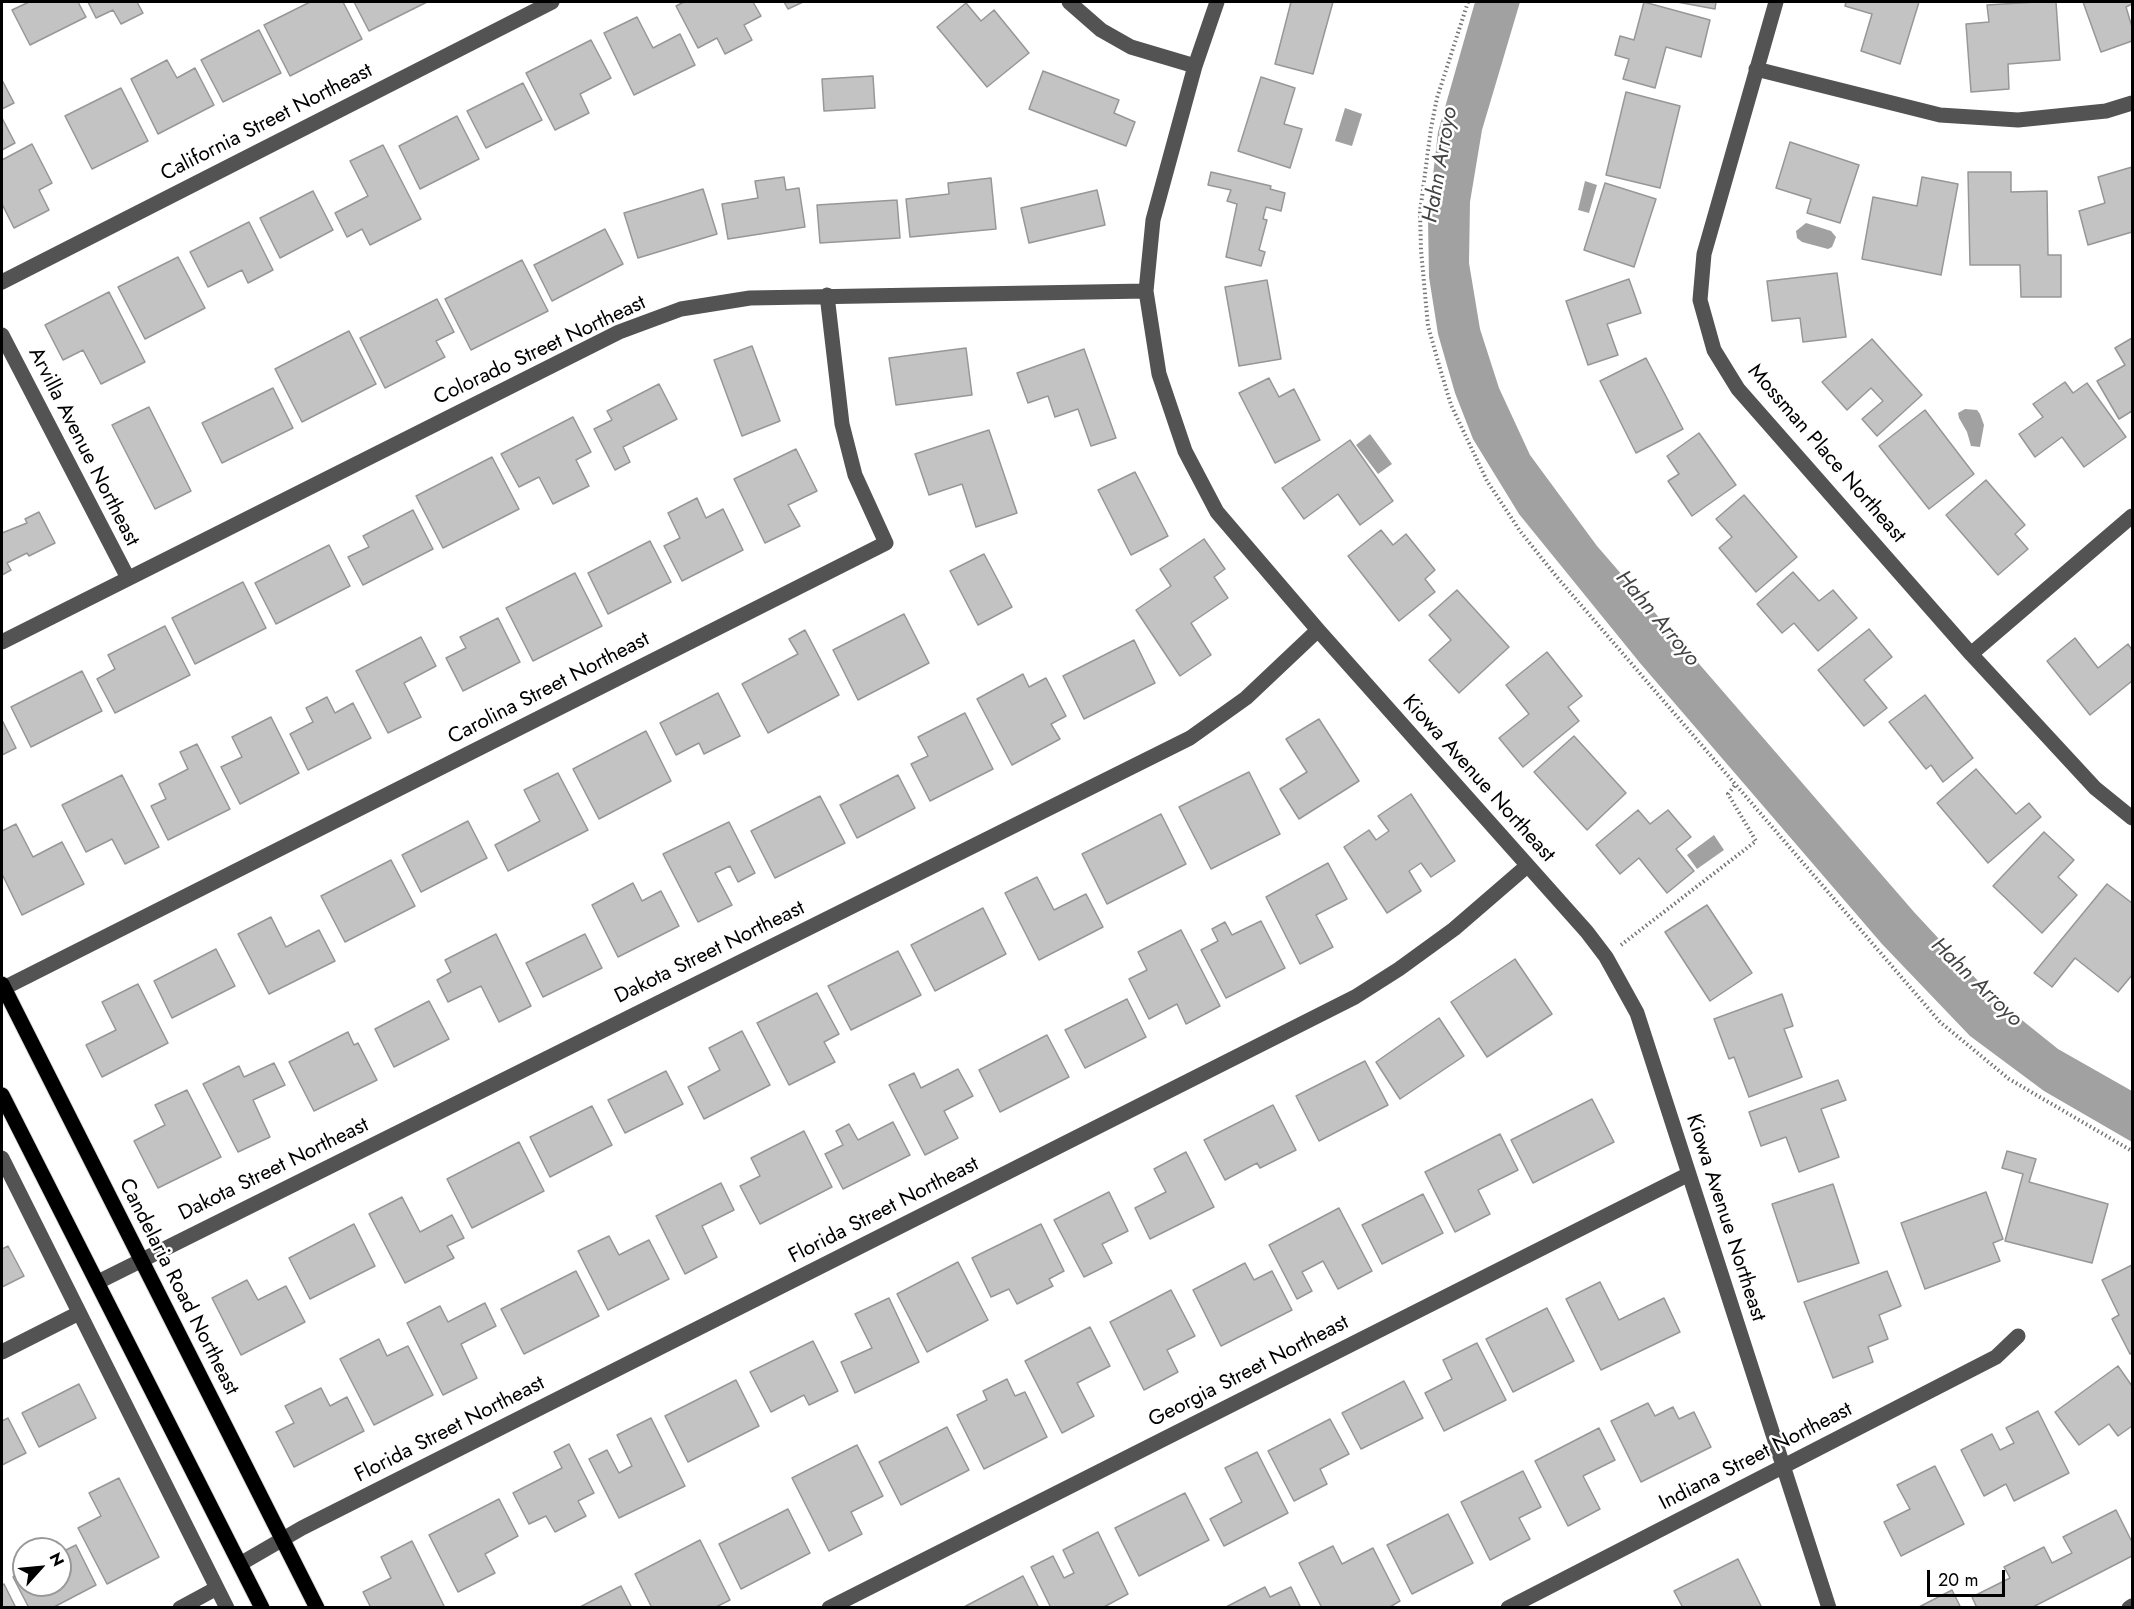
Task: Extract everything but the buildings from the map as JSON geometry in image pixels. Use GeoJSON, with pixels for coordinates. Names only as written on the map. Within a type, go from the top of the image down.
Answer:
{"type":"FeatureCollection","features":[{"type":"Feature","properties":{"kind":"main road","name":"Candelaria Road Northeast"},"geometry":{"type":"LineString","coordinates":[[2,987],[317,1608]]}},
{"type":"Feature","properties":{"kind":"main road"},"geometry":{"type":"LineString","coordinates":[[2,1095],[262,1608]]}},
{"type":"Feature","properties":{"kind":"street","name":"California Street Northeast"},"geometry":{"type":"LineString","coordinates":[[2,282],[552,2]]}},
{"type":"Feature","properties":{"kind":"street"},"geometry":{"type":"LineString","coordinates":[[1069,2],[1101,30],[1131,47],[1196,66]]}},
{"type":"Feature","properties":{"kind":"street","name":"Kiowa Avenue Northeast"},"geometry":{"type":"LineString","coordinates":[[1217,2],[1196,66],[1153,220],[1146,291],[1159,374],[1185,451],[1217,512],[1318,630],[1587,932],[1606,957],[1636,1013],[1829,1608]]}},
{"type":"Feature","properties":{"kind":"street","name":"Mossman Place Northeast"},"geometry":{"type":"LineString","coordinates":[[1776,2],[1704,254],[1700,300],[1714,350],[1738,388],[1971,654],[2095,788],[2133,818]]}},
{"type":"Feature","properties":{"kind":"street"},"geometry":{"type":"LineString","coordinates":[[1756,69],[1940,115],[2018,120],[2106,111],[2133,103]]}},
{"type":"Feature","properties":{"kind":"street","name":"Colorado Street Northeast"},"geometry":{"type":"LineString","coordinates":[[2,642],[619,332],[681,309],[750,298],[827,295],[1146,291]]}},
{"type":"Feature","properties":{"kind":"street","name":"Carolina Street Northeast"},"geometry":{"type":"LineString","coordinates":[[2,987],[886,543],[855,475],[843,424],[827,295]]}},
{"type":"Feature","properties":{"kind":"street","name":"Arvilla Avenue Northeast"},"geometry":{"type":"LineString","coordinates":[[2,335],[128,578]]}},
{"type":"Feature","properties":{"kind":"street"},"geometry":{"type":"LineString","coordinates":[[1971,654],[2133,516]]}},
{"type":"Feature","properties":{"kind":"street","name":"Dakota Street Northeast"},"geometry":{"type":"LineString","coordinates":[[98,1282],[1190,738],[1246,698],[1318,630]]}},
{"type":"Feature","properties":{"kind":"street","name":"Florida Street Northeast"},"geometry":{"type":"LineString","coordinates":[[240,1564],[282,1538],[1355,997],[1399,969],[1454,929],[1527,866]]}},
{"type":"Feature","properties":{"kind":"street"},"geometry":{"type":"LineString","coordinates":[[2,1158],[227,1608]]}},
{"type":"Feature","properties":{"kind":"street","name":"Georgia Street Northeast"},"geometry":{"type":"LineString","coordinates":[[829,1608],[1689,1174]]}},
{"type":"Feature","properties":{"kind":"street"},"geometry":{"type":"LineString","coordinates":[[2,1352],[79,1312]]}},
{"type":"Feature","properties":{"kind":"street","name":"Indiana Street Northeast"},"geometry":{"type":"LineString","coordinates":[[1508,1608],[1996,1357],[2018,1336]]}},
{"type":"Feature","properties":{"kind":"street"},"geometry":{"type":"LineString","coordinates":[[180,1608],[217,1588]]}},
{"type":"Feature","properties":{"kind":"path"},"geometry":{"type":"LineString","coordinates":[[1468,2],[1437,98],[1424,167],[1420,212],[1423,294],[1428,326],[1451,405],[1487,481],[1520,531],[1556,576],[1940,1022],[2008,1079],[2133,1151]]}},
{"type":"Feature","properties":{"kind":"path"},"geometry":{"type":"LineString","coordinates":[[1606,957],[1756,841],[1728,794],[1735,785]]}},
{"type":"Feature","properties":{"kind":"water","name":"Hahn Arroyo"},"geometry":{"type":"Polygon","coordinates":[[[1475,2],[1520,2],[1482,130],[1470,202],[1469,263],[1480,329],[1499,388],[1530,455],[1597,546],[1914,912],[1992,996],[2058,1049],[2132,1091],[2132,1142],[2044,1091],[1970,1036],[1882,944],[1640,663],[1519,514],[1473,439],[1455,393],[1438,334],[1429,277],[1428,219],[1438,132],[1475,2]]]}},
{"type":"Feature","properties":{"kind":"water"},"geometry":{"type":"Polygon","coordinates":[[[1345,108],[1362,114],[1352,146],[1335,141],[1345,108]]]}},
{"type":"Feature","properties":{"kind":"water"},"geometry":{"type":"Polygon","coordinates":[[[1585,181],[1597,185],[1589,213],[1578,210],[1585,181]]]}},
{"type":"Feature","properties":{"kind":"water"},"geometry":{"type":"Polygon","coordinates":[[[1806,223],[1831,231],[1836,237],[1832,247],[1828,249],[1802,242],[1797,238],[1796,231],[1806,223]]]}},
{"type":"Feature","properties":{"kind":"water"},"geometry":{"type":"Polygon","coordinates":[[[1965,409],[1977,410],[1980,414],[1984,425],[1980,447],[1971,446],[1967,432],[1959,418],[1958,413],[1965,409]]]}},
{"type":"Feature","properties":{"kind":"water"},"geometry":{"type":"Polygon","coordinates":[[[1370,434],[1392,464],[1378,474],[1356,445],[1370,434]]]}},
{"type":"Feature","properties":{"kind":"water"},"geometry":{"type":"Polygon","coordinates":[[[1714,835],[1724,850],[1697,869],[1687,855],[1714,835]]]}}]}
